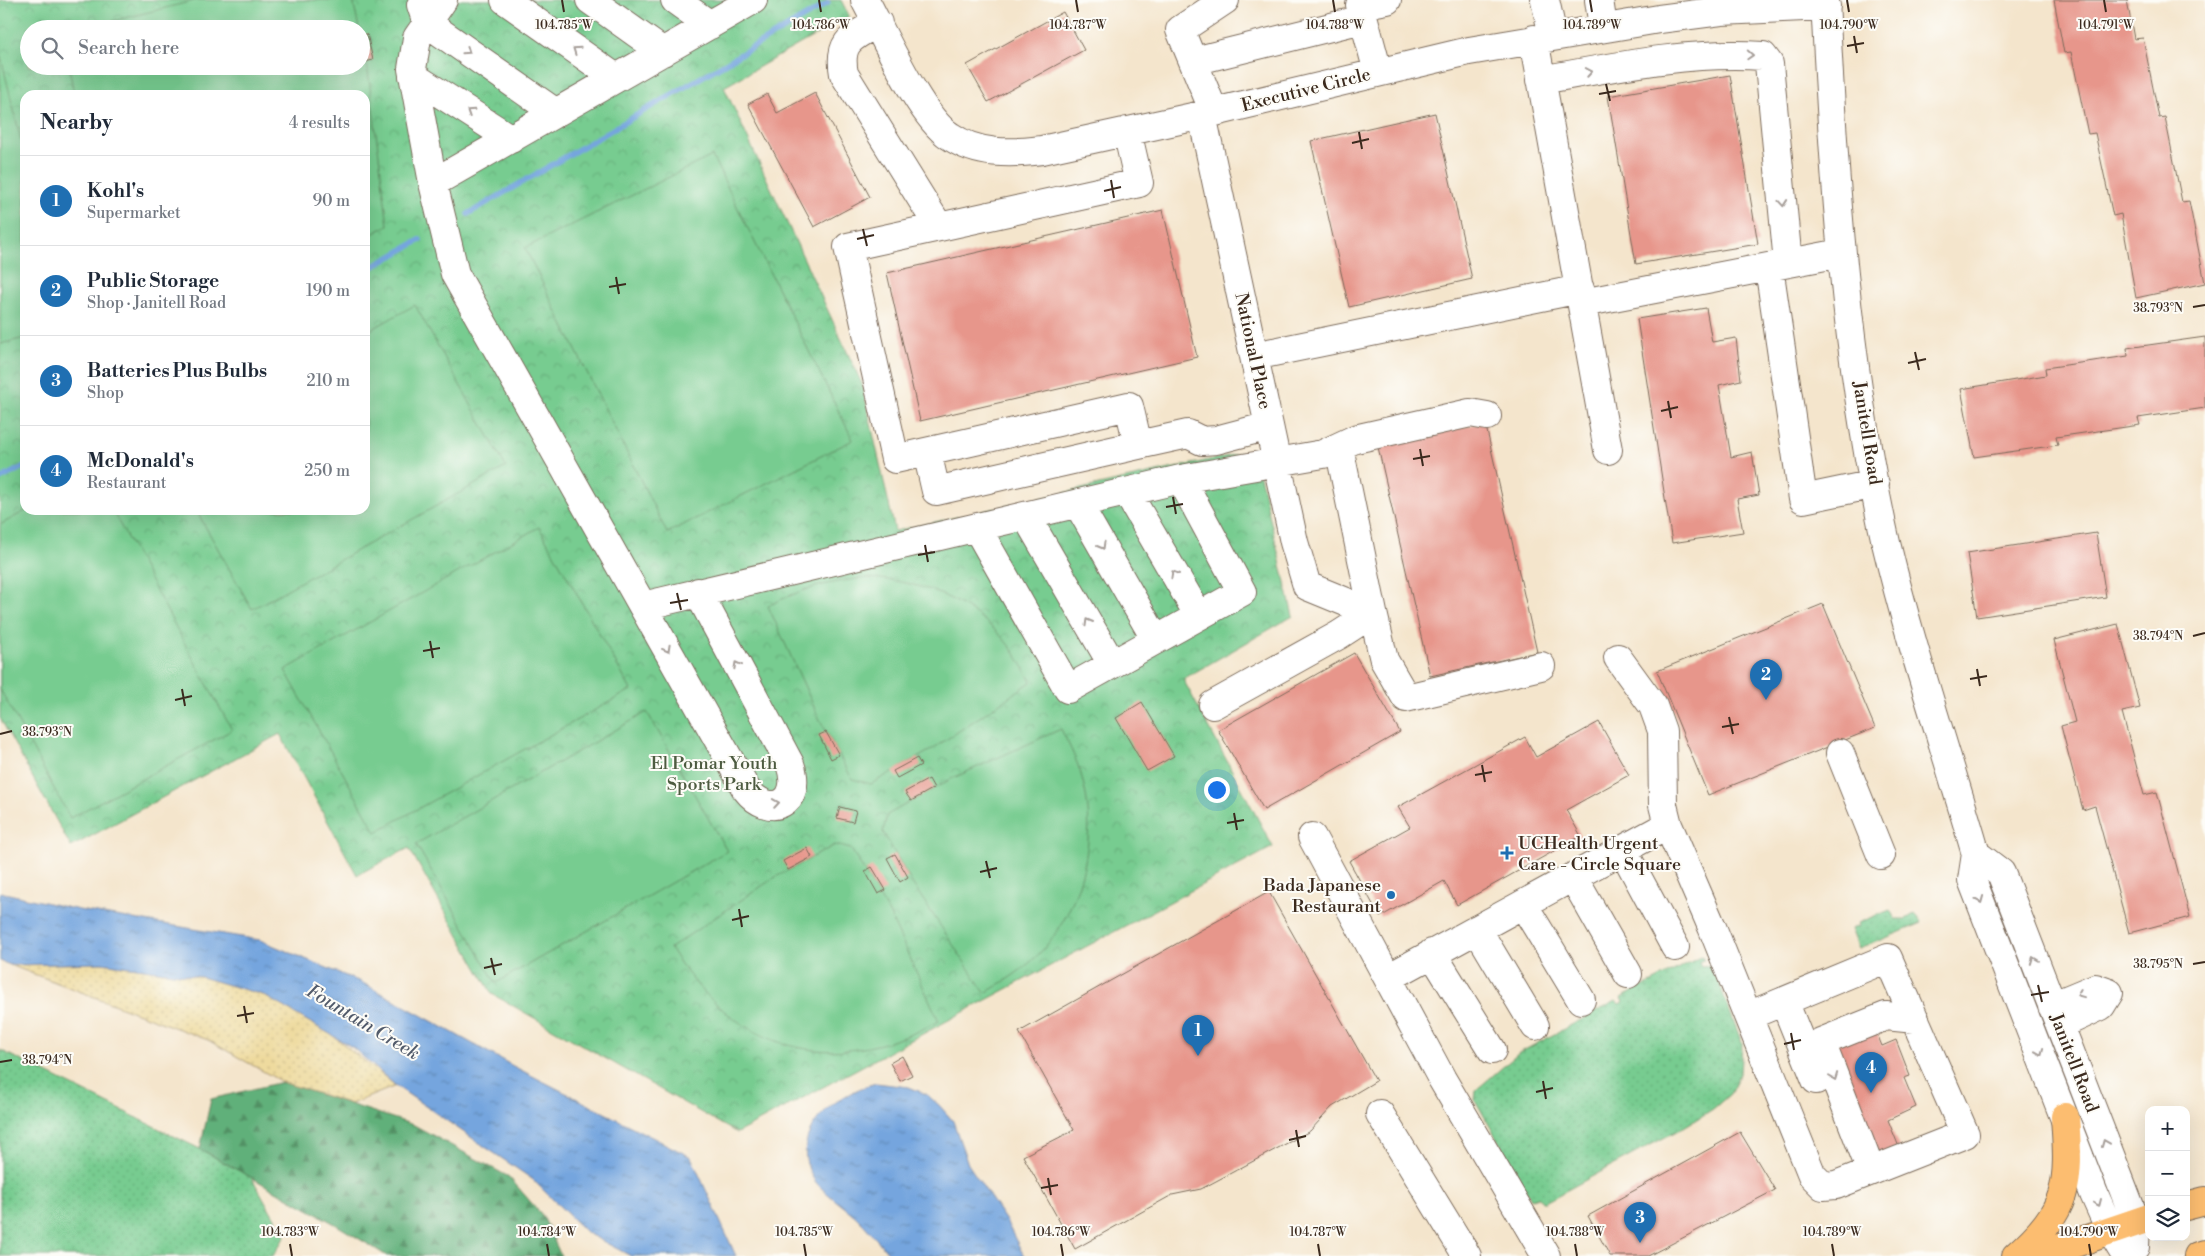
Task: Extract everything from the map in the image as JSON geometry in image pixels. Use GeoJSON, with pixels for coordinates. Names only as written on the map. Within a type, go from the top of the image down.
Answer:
{"type":"FeatureCollection","features":[{"type":"Feature","properties":{"kind":"main road"},"geometry":{"type":"LineString","coordinates":[[2016,1256],[2050,1222],[2059,1206],[2067,1176],[2065,1117]]}},
{"type":"Feature","properties":{"kind":"main road"},"geometry":{"type":"LineString","coordinates":[[2190,1205],[2205,1201]]}},
{"type":"Feature","properties":{"kind":"main road"},"geometry":{"type":"LineString","coordinates":[[2037,1256],[2142,1220]]}},
{"type":"Feature","properties":{"kind":"main road"},"geometry":{"type":"LineString","coordinates":[[2198,1256],[2205,1254]]}},
{"type":"Feature","properties":{"kind":"street"},"geometry":{"type":"LineString","coordinates":[[443,0],[424,12],[412,69],[434,183],[455,274],[746,790],[754,799],[763,803],[774,805],[784,802],[792,796],[794,785],[790,764],[698,592]]}},
{"type":"Feature","properties":{"kind":"street"},"geometry":{"type":"LineString","coordinates":[[505,0],[616,78]]}},
{"type":"Feature","properties":{"kind":"street"},"geometry":{"type":"LineString","coordinates":[[590,0],[663,52]]}},
{"type":"Feature","properties":{"kind":"street"},"geometry":{"type":"LineString","coordinates":[[675,0],[710,25]]}},
{"type":"Feature","properties":{"kind":"street"},"geometry":{"type":"LineString","coordinates":[[434,183],[753,0]]}},
{"type":"Feature","properties":{"kind":"street","name":"National Place"},"geometry":{"type":"LineString","coordinates":[[1225,0],[1180,30],[1194,61],[1208,114],[1254,356],[1294,542],[1307,586],[1373,613]]}},
{"type":"Feature","properties":{"kind":"street"},"geometry":{"type":"LineString","coordinates":[[1194,61],[1387,0]]}},
{"type":"Feature","properties":{"kind":"street"},"geometry":{"type":"LineString","coordinates":[[1545,0],[1541,80],[1608,450]]}},
{"type":"Feature","properties":{"kind":"street"},"geometry":{"type":"LineString","coordinates":[[1599,0],[1603,27]]}},
{"type":"Feature","properties":{"kind":"street","name":"Executive Circle"},"geometry":{"type":"LineString","coordinates":[[872,11],[922,104],[949,136],[980,149],[1017,153],[1208,114],[1470,51],[1603,27],[1720,11],[1826,3]]}},
{"type":"Feature","properties":{"kind":"street","name":"Janitell Road"},"geometry":{"type":"LineString","coordinates":[[1826,3],[1844,291],[1875,484],[1909,636],[1976,854],[1972,880],[2110,1230],[2126,1256]]}},
{"type":"Feature","properties":{"kind":"street"},"geometry":{"type":"LineString","coordinates":[[1360,8],[1378,72]]}},
{"type":"Feature","properties":{"kind":"street"},"geometry":{"type":"LineString","coordinates":[[872,11],[850,38],[843,50],[844,74],[939,227]]}},
{"type":"Feature","properties":{"kind":"street"},"geometry":{"type":"LineString","coordinates":[[424,12],[556,113]]}},
{"type":"Feature","properties":{"kind":"street"},"geometry":{"type":"LineString","coordinates":[[1541,80],[1645,61],[1689,57],[1763,56],[1769,64],[1778,265],[1804,499],[1875,484]]}},
{"type":"Feature","properties":{"kind":"street"},"geometry":{"type":"LineString","coordinates":[[414,76],[511,139]]}},
{"type":"Feature","properties":{"kind":"street"},"geometry":{"type":"LineString","coordinates":[[1127,131],[1139,183],[848,247],[896,459],[1129,406],[1138,445]]}},
{"type":"Feature","properties":{"kind":"street"},"geometry":{"type":"LineString","coordinates":[[1254,356],[1581,296],[1778,265],[1841,253]]}},
{"type":"Feature","properties":{"kind":"street"},"geometry":{"type":"LineString","coordinates":[[643,606],[1181,479],[1323,454],[1355,439],[1470,414],[1487,416]]}},
{"type":"Feature","properties":{"kind":"street"},"geometry":{"type":"LineString","coordinates":[[927,452],[936,491],[1188,434],[1202,441],[1216,440],[1269,426]]}},
{"type":"Feature","properties":{"kind":"street"},"geometry":{"type":"LineString","coordinates":[[1339,447],[1384,660],[1406,698],[1541,666]]}},
{"type":"Feature","properties":{"kind":"street"},"geometry":{"type":"LineString","coordinates":[[977,528],[1068,688],[1242,592],[1181,479]]}},
{"type":"Feature","properties":{"kind":"street"},"geometry":{"type":"LineString","coordinates":[[1127,492],[1199,616]]}},
{"type":"Feature","properties":{"kind":"street"},"geometry":{"type":"LineString","coordinates":[[1078,504],[1156,640]]}},
{"type":"Feature","properties":{"kind":"street"},"geometry":{"type":"LineString","coordinates":[[1026,516],[1112,664]]}},
{"type":"Feature","properties":{"kind":"street"},"geometry":{"type":"LineString","coordinates":[[1213,705],[1339,635],[1373,613]]}},
{"type":"Feature","properties":{"kind":"street"},"geometry":{"type":"LineString","coordinates":[[1618,658],[1653,706],[1662,731],[1663,805],[1668,825],[1812,1175],[1823,1186],[1836,1185],[1965,1134],[1888,958],[1748,1016]]}},
{"type":"Feature","properties":{"kind":"street"},"geometry":{"type":"LineString","coordinates":[[1840,753],[1881,855]]}},
{"type":"Feature","properties":{"kind":"street"},"geometry":{"type":"LineString","coordinates":[[1388,978],[1668,825]]}},
{"type":"Feature","properties":{"kind":"street"},"geometry":{"type":"LineString","coordinates":[[1312,837],[1442,1079],[1546,1256]]}},
{"type":"Feature","properties":{"kind":"street"},"geometry":{"type":"LineString","coordinates":[[1623,850],[1675,947]]}},
{"type":"Feature","properties":{"kind":"street","name":"Janitell Road"},"geometry":{"type":"LineString","coordinates":[[1976,854],[2001,873],[2056,1015],[2142,1220],[2135,1256]]}},
{"type":"Feature","properties":{"kind":"street"},"geometry":{"type":"LineString","coordinates":[[1573,877],[1628,974]]}},
{"type":"Feature","properties":{"kind":"street"},"geometry":{"type":"LineString","coordinates":[[1522,904],[1581,1000]]}},
{"type":"Feature","properties":{"kind":"street"},"geometry":{"type":"LineString","coordinates":[[1477,929],[1535,1026]]}},
{"type":"Feature","properties":{"kind":"street"},"geometry":{"type":"LineString","coordinates":[[1432,953],[1492,1050]]}},
{"type":"Feature","properties":{"kind":"street"},"geometry":{"type":"LineString","coordinates":[[1784,1001],[1863,1174]]}},
{"type":"Feature","properties":{"kind":"street"},"geometry":{"type":"LineString","coordinates":[[1863,1174],[1821,1042],[1886,1016],[1911,1011]]}},
{"type":"Feature","properties":{"kind":"street"},"geometry":{"type":"LineString","coordinates":[[1380,1114],[1467,1256]]}},
{"type":"Feature","properties":{"kind":"green space","name":"El Pomar Youth Sports Park"},"geometry":{"type":"Polygon","coordinates":[[[0,0],[841,0],[849,16],[724,87],[862,384],[895,531],[1254,450],[1293,616],[1183,679],[1273,847],[737,1133],[492,994],[409,848],[357,875],[280,734],[71,847],[0,718],[0,0]]]}},
{"type":"Feature","properties":{"kind":"green space"},"geometry":{"type":"Polygon","coordinates":[[[197,0],[353,0],[357,20],[117,20],[197,0]]]}},
{"type":"Feature","properties":{"kind":"green space"},"geometry":{"type":"Polygon","coordinates":[[[0,53],[20,136],[20,339],[0,344],[0,53]]]}},
{"type":"Feature","properties":{"kind":"green space"},"geometry":{"type":"Polygon","coordinates":[[[71,75],[368,75],[388,225],[370,235],[370,90],[73,90],[71,75]]]}},
{"type":"Feature","properties":{"kind":"green space"},"geometry":{"type":"Polygon","coordinates":[[[712,156],[853,440],[667,533],[525,248],[712,156]]]}},
{"type":"Feature","properties":{"kind":"green space"},"geometry":{"type":"Polygon","coordinates":[[[415,305],[506,467],[252,609],[199,515],[370,515],[370,330],[415,305]]]}},
{"type":"Feature","properties":{"kind":"green space"},"geometry":{"type":"Polygon","coordinates":[[[20,514],[115,515],[232,730],[70,818],[0,689],[0,525],[20,514]]]}},
{"type":"Feature","properties":{"kind":"green space"},"geometry":{"type":"Polygon","coordinates":[[[539,527],[631,690],[376,832],[285,670],[539,527]]]}},
{"type":"Feature","properties":{"kind":"green space"},"geometry":{"type":"Polygon","coordinates":[[[867,578],[918,586],[964,606],[985,621],[1003,638],[1031,682],[931,750],[871,784],[852,779],[819,718],[768,606],[816,587],[841,581],[867,578]]]}},
{"type":"Feature","properties":{"kind":"green space"},"geometry":{"type":"Polygon","coordinates":[[[647,712],[727,851],[496,983],[416,844],[647,712]]]}},
{"type":"Feature","properties":{"kind":"green space"},"geometry":{"type":"Polygon","coordinates":[[[1061,729],[1080,771],[1088,806],[1089,826],[1084,867],[1071,906],[1044,949],[1021,970],[985,993],[912,883],[883,832],[887,815],[951,779],[1061,729]]]}},
{"type":"Feature","properties":{"kind":"green space"},"geometry":{"type":"Polygon","coordinates":[[[835,845],[851,849],[888,911],[939,1021],[899,1039],[860,1049],[823,1051],[788,1045],[755,1032],[724,1011],[696,983],[670,948],[774,878],[835,845]]]}},
{"type":"Feature","properties":{"kind":"green space"},"geometry":{"type":"Polygon","coordinates":[[[1890,910],[1895,919],[1906,919],[1914,914],[1922,923],[1859,949],[1851,929],[1859,926],[1858,923],[1890,910]]]}},
{"type":"Feature","properties":{"kind":"green space"},"geometry":{"type":"Polygon","coordinates":[[[1702,956],[1704,960],[1699,962],[1701,966],[1712,965],[1742,1043],[1740,1074],[1730,1094],[1713,1109],[1684,1127],[1545,1202],[1542,1202],[1538,1197],[1531,1199],[1475,1100],[1476,1090],[1519,1053],[1616,1001],[1619,1004],[1623,1002],[1621,998],[1702,956]]]}},
{"type":"Feature","properties":{"kind":"green space"},"geometry":{"type":"Polygon","coordinates":[[[0,1050],[200,1149],[252,1178],[285,1236],[273,1256],[0,1256],[0,1050]]]}},
{"type":"Feature","properties":{"kind":"green space"},"geometry":{"type":"Polygon","coordinates":[[[282,1082],[414,1125],[509,1177],[543,1216],[561,1256],[387,1256],[335,1224],[200,1149],[211,1099],[282,1082]]]}},
{"type":"Feature","properties":{"kind":"sand"},"geometry":{"type":"Polygon","coordinates":[[[102,963],[201,977],[263,995],[332,1035],[396,1086],[351,1104],[282,1082],[208,1040],[10,965],[102,963]]]}},
{"type":"Feature","properties":{"kind":"water","name":"Fountain Creek"},"geometry":{"type":"Polygon","coordinates":[[[0,892],[79,910],[260,940],[363,983],[513,1066],[691,1157],[736,1256],[631,1256],[587,1233],[532,1179],[396,1086],[352,1047],[263,995],[201,977],[102,963],[10,965],[0,961],[0,892]]]}},
{"type":"Feature","properties":{"kind":"water"},"geometry":{"type":"Polygon","coordinates":[[[876,1083],[909,1087],[926,1094],[953,1121],[968,1164],[1006,1221],[1024,1256],[891,1256],[851,1212],[816,1182],[806,1161],[806,1145],[811,1130],[819,1117],[831,1106],[845,1096],[876,1083]]]}},
{"type":"Feature","properties":{"kind":"building"},"geometry":{"type":"Polygon","coordinates":[[[2054,0],[2127,0],[2134,39],[2143,38],[2159,118],[2165,117],[2182,202],[2189,201],[2205,283],[2136,298],[2121,214],[2113,216],[2095,133],[2088,134],[2071,52],[2064,53],[2054,0]]]}},
{"type":"Feature","properties":{"kind":"building"},"geometry":{"type":"Polygon","coordinates":[[[1063,12],[1084,50],[988,102],[967,65],[1063,12]]]}},
{"type":"Feature","properties":{"kind":"building"},"geometry":{"type":"Polygon","coordinates":[[[370,47],[373,60],[370,61],[370,47]]]}},
{"type":"Feature","properties":{"kind":"building"},"geometry":{"type":"Polygon","coordinates":[[[1730,75],[1758,244],[1636,264],[1608,96],[1730,75]]]}},
{"type":"Feature","properties":{"kind":"building"},"geometry":{"type":"Polygon","coordinates":[[[815,93],[870,197],[814,227],[748,104],[767,94],[777,113],[815,93]]]}},
{"type":"Feature","properties":{"kind":"building"},"geometry":{"type":"Polygon","coordinates":[[[1435,113],[1472,279],[1349,307],[1311,141],[1435,113]]]}},
{"type":"Feature","properties":{"kind":"building"},"geometry":{"type":"Polygon","coordinates":[[[1163,210],[1197,357],[920,421],[887,273],[1163,210]]]}},
{"type":"Feature","properties":{"kind":"building"},"geometry":{"type":"Polygon","coordinates":[[[1706,308],[1712,342],[1736,338],[1741,380],[1719,385],[1731,457],[1752,452],[1759,495],[1737,499],[1743,532],[1672,543],[1637,319],[1706,308]]]}},
{"type":"Feature","properties":{"kind":"building"},"geometry":{"type":"Polygon","coordinates":[[[2205,337],[2205,408],[2138,418],[2140,425],[2056,437],[2058,445],[1974,457],[1961,389],[2046,375],[2045,368],[2128,356],[2127,348],[2205,337]]]}},
{"type":"Feature","properties":{"kind":"building"},"geometry":{"type":"Polygon","coordinates":[[[1485,422],[1537,652],[1430,676],[1378,447],[1485,422]]]}},
{"type":"Feature","properties":{"kind":"building"},"geometry":{"type":"Polygon","coordinates":[[[2096,533],[2106,597],[1977,617],[1967,553],[2096,533]]]}},
{"type":"Feature","properties":{"kind":"building"},"geometry":{"type":"Polygon","coordinates":[[[1823,604],[1875,728],[1708,795],[1657,671],[1823,604]]]}},
{"type":"Feature","properties":{"kind":"building"},"geometry":{"type":"Polygon","coordinates":[[[2118,624],[2140,708],[2122,712],[2144,795],[2157,792],[2190,917],[2129,933],[2095,806],[2083,810],[2061,726],[2075,722],[2054,640],[2118,624]]]}},
{"type":"Feature","properties":{"kind":"building"},"geometry":{"type":"Polygon","coordinates":[[[1354,653],[1400,732],[1264,810],[1218,730],[1354,653]]]}},
{"type":"Feature","properties":{"kind":"building"},"geometry":{"type":"Polygon","coordinates":[[[1142,702],[1174,756],[1147,771],[1116,718],[1142,702]]]}},
{"type":"Feature","properties":{"kind":"building"},"geometry":{"type":"Polygon","coordinates":[[[1599,722],[1629,775],[1566,810],[1581,836],[1457,905],[1444,881],[1380,917],[1349,861],[1410,827],[1398,807],[1525,737],[1536,757],[1599,722]]]}},
{"type":"Feature","properties":{"kind":"building"},"geometry":{"type":"Polygon","coordinates":[[[826,732],[839,755],[831,759],[819,735],[826,732]]]}},
{"type":"Feature","properties":{"kind":"building"},"geometry":{"type":"Polygon","coordinates":[[[917,758],[921,765],[897,778],[893,771],[917,758]]]}},
{"type":"Feature","properties":{"kind":"building"},"geometry":{"type":"Polygon","coordinates":[[[929,779],[934,788],[911,801],[905,792],[929,779]]]}},
{"type":"Feature","properties":{"kind":"building"},"geometry":{"type":"Polygon","coordinates":[[[840,807],[856,811],[853,822],[837,818],[840,807]]]}},
{"type":"Feature","properties":{"kind":"building"},"geometry":{"type":"Polygon","coordinates":[[[807,848],[812,857],[788,870],[783,861],[807,848]]]}},
{"type":"Feature","properties":{"kind":"building"},"geometry":{"type":"Polygon","coordinates":[[[895,854],[908,877],[900,882],[887,858],[895,854]]]}},
{"type":"Feature","properties":{"kind":"building"},"geometry":{"type":"Polygon","coordinates":[[[872,867],[886,890],[878,894],[865,871],[872,867]]]}},
{"type":"Feature","properties":{"kind":"building"},"geometry":{"type":"Polygon","coordinates":[[[1269,892],[1376,1081],[1332,1107],[1310,1131],[1201,1189],[1172,1195],[1075,1249],[1023,1156],[1074,1130],[1019,1032],[1269,892]]]}},
{"type":"Feature","properties":{"kind":"building"},"geometry":{"type":"Polygon","coordinates":[[[1873,1024],[1882,1046],[1896,1040],[1910,1076],[1904,1078],[1916,1107],[1888,1120],[1899,1147],[1867,1160],[1818,1055],[1873,1024]]]}},
{"type":"Feature","properties":{"kind":"building"},"geometry":{"type":"Polygon","coordinates":[[[902,1056],[912,1075],[900,1081],[890,1063],[902,1056]]]}},
{"type":"Feature","properties":{"kind":"building"},"geometry":{"type":"Polygon","coordinates":[[[1740,1132],[1775,1190],[1648,1256],[1610,1256],[1588,1216],[1740,1132]]]}},
{"type":"Feature","properties":{"kind":"waterway"},"geometry":{"type":"LineString","coordinates":[[468,214],[828,3]]}},
{"type":"Feature","properties":{"kind":"waterway"},"geometry":{"type":"LineString","coordinates":[[370,268],[420,240]]}},
{"type":"Feature","properties":{"kind":"waterway"},"geometry":{"type":"LineString","coordinates":[[0,479],[20,469]]}},
{"type":"Feature","properties":{"kind":"place","name":"Public Storage"},"geometry":{"type":"Point","coordinates":[1766,700]}},
{"type":"Feature","properties":{"kind":"place","name":"UCHealth Urgent Care - Circle Square"},"geometry":{"type":"Point","coordinates":[1507,853]}},
{"type":"Feature","properties":{"kind":"place","name":"Bada Japanese Restaurant"},"geometry":{"type":"Point","coordinates":[1391,895]}},
{"type":"Feature","properties":{"kind":"place","name":"Kohl's"},"geometry":{"type":"Point","coordinates":[1198,1056]}},
{"type":"Feature","properties":{"kind":"place","name":"McDonald's"},"geometry":{"type":"Point","coordinates":[1871,1093]}},
{"type":"Feature","properties":{"kind":"place","name":"Batteries Plus Bulbs"},"geometry":{"type":"Point","coordinates":[1640,1243]}}]}
